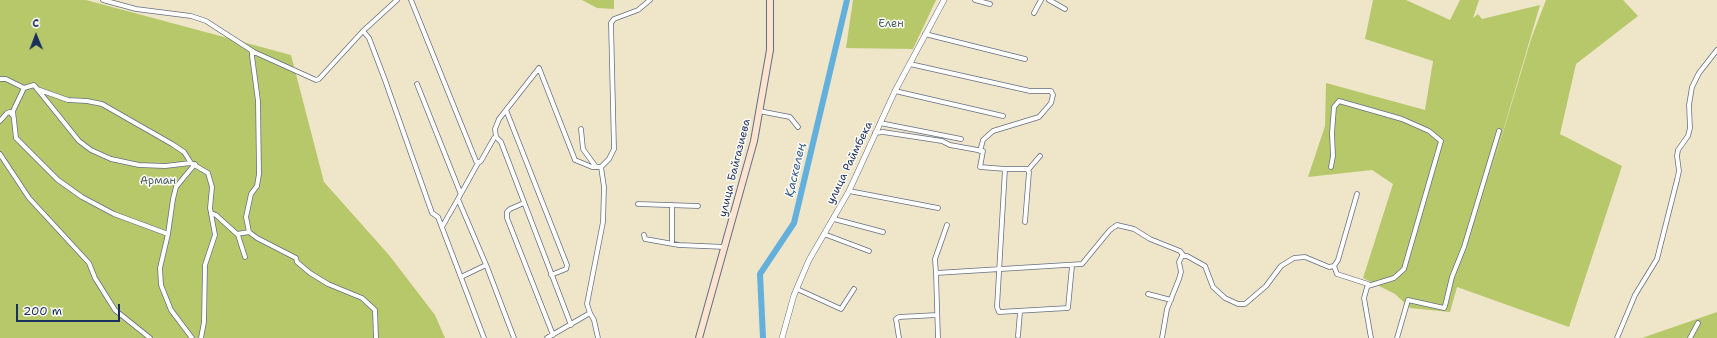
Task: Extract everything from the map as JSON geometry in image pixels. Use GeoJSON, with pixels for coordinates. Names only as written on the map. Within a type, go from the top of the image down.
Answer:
{"type":"FeatureCollection","features":[{"type":"Feature","properties":{"kind":"main road","name":"улица Байгазиева"},"geometry":{"type":"LineString","coordinates":[[699,338],[754,141],[770,50],[770,0]]}},
{"type":"Feature","properties":{"kind":"street"},"geometry":{"type":"LineString","coordinates":[[103,0],[136,8],[191,16],[206,21],[252,51],[316,80],[319,79],[363,31],[397,0]]}},
{"type":"Feature","properties":{"kind":"street"},"geometry":{"type":"LineString","coordinates":[[411,0],[473,155],[478,163]]}},
{"type":"Feature","properties":{"kind":"street"},"geometry":{"type":"LineString","coordinates":[[599,167],[609,159],[614,149],[612,21],[638,10],[650,0]]}},
{"type":"Feature","properties":{"kind":"street","name":"улица Раймбека"},"geometry":{"type":"LineString","coordinates":[[782,338],[785,322],[809,260],[849,191],[895,91],[944,0]]}},
{"type":"Feature","properties":{"kind":"street"},"geometry":{"type":"LineString","coordinates":[[975,0],[990,4]]}},
{"type":"Feature","properties":{"kind":"street"},"geometry":{"type":"LineString","coordinates":[[1034,13],[1041,0]]}},
{"type":"Feature","properties":{"kind":"street"},"geometry":{"type":"LineString","coordinates":[[1049,0],[1065,9]]}},
{"type":"Feature","properties":{"kind":"street"},"geometry":{"type":"LineString","coordinates":[[363,31],[369,38],[432,213],[438,217],[484,338]]}},
{"type":"Feature","properties":{"kind":"street"},"geometry":{"type":"LineString","coordinates":[[925,34],[1025,59]]}},
{"type":"Feature","properties":{"kind":"street"},"geometry":{"type":"LineString","coordinates":[[1617,338],[1635,296],[1657,259],[1678,175],[1678,150],[1688,136],[1690,128],[1689,104],[1692,87],[1699,73],[1717,50]]}},
{"type":"Feature","properties":{"kind":"street"},"geometry":{"type":"LineString","coordinates":[[252,51],[258,101],[259,174],[257,186],[251,194],[246,217],[249,232],[257,238],[296,258],[297,262],[310,273],[328,284],[362,298],[375,310],[376,338]]}},
{"type":"Feature","properties":{"kind":"street"},"geometry":{"type":"LineString","coordinates":[[910,64],[1030,91],[1051,91],[1053,95],[1051,103],[1039,117],[993,131],[983,140],[980,151]]}},
{"type":"Feature","properties":{"kind":"street"},"geometry":{"type":"LineString","coordinates":[[571,325],[501,142],[496,137],[496,124],[539,68],[575,160],[599,167]]}},
{"type":"Feature","properties":{"kind":"street"},"geometry":{"type":"LineString","coordinates":[[0,79],[6,79],[24,88]]}},
{"type":"Feature","properties":{"kind":"street"},"geometry":{"type":"LineString","coordinates":[[168,234],[114,214],[82,197],[58,180],[16,138],[12,115],[24,88],[34,84],[79,141],[91,150],[111,159],[138,164],[165,166],[193,164]]}},
{"type":"Feature","properties":{"kind":"street"},"geometry":{"type":"LineString","coordinates":[[416,84],[460,192]]}},
{"type":"Feature","properties":{"kind":"street"},"geometry":{"type":"LineString","coordinates":[[37,89],[68,100],[87,101],[102,104],[172,144],[184,152],[193,164],[205,170],[210,178],[211,213],[215,235],[206,264],[204,322],[201,338]]}},
{"type":"Feature","properties":{"kind":"street"},"geometry":{"type":"LineString","coordinates":[[895,91],[1003,116]]}},
{"type":"Feature","properties":{"kind":"street"},"geometry":{"type":"LineString","coordinates":[[1331,167],[1333,156],[1332,133],[1334,107],[1339,101],[1402,119],[1429,131],[1441,142],[1440,150],[1422,204],[1404,269],[1394,278],[1368,286]]}},
{"type":"Feature","properties":{"kind":"street"},"geometry":{"type":"LineString","coordinates":[[506,110],[567,265],[566,269],[551,276]]}},
{"type":"Feature","properties":{"kind":"street"},"geometry":{"type":"LineString","coordinates":[[759,111],[790,117],[798,127]]}},
{"type":"Feature","properties":{"kind":"street"},"geometry":{"type":"LineString","coordinates":[[0,121],[7,113],[10,112],[12,115]]}},
{"type":"Feature","properties":{"kind":"street"},"geometry":{"type":"LineString","coordinates":[[880,123],[962,139]]}},
{"type":"Feature","properties":{"kind":"street"},"geometry":{"type":"LineString","coordinates":[[581,129],[583,149],[599,167],[604,187],[603,222],[587,304],[594,320],[598,338]]}},
{"type":"Feature","properties":{"kind":"street"},"geometry":{"type":"LineString","coordinates":[[1397,338],[1408,300],[1444,308],[1445,306],[1452,277],[1464,247],[1499,131]]}},
{"type":"Feature","properties":{"kind":"street"},"geometry":{"type":"LineString","coordinates":[[876,133],[932,139],[942,141],[950,146],[983,151],[980,167],[1028,170]]}},
{"type":"Feature","properties":{"kind":"street"},"geometry":{"type":"LineString","coordinates":[[932,139],[941,135]]}},
{"type":"Feature","properties":{"kind":"street"},"geometry":{"type":"LineString","coordinates":[[442,228],[458,199],[460,192],[478,163],[481,161],[490,143],[496,137]]}},
{"type":"Feature","properties":{"kind":"street"},"geometry":{"type":"LineString","coordinates":[[0,154],[29,198],[89,263],[95,278],[115,310],[150,338]]}},
{"type":"Feature","properties":{"kind":"street"},"geometry":{"type":"LineString","coordinates":[[1025,222],[1028,170],[1040,156]]}},
{"type":"Feature","properties":{"kind":"street"},"geometry":{"type":"LineString","coordinates":[[192,338],[171,310],[161,286],[160,268],[168,234],[176,187],[193,164]]}},
{"type":"Feature","properties":{"kind":"street"},"geometry":{"type":"LineString","coordinates":[[1005,169],[997,307],[999,312],[1020,312],[1068,308],[1072,266]]}},
{"type":"Feature","properties":{"kind":"street"},"geometry":{"type":"LineString","coordinates":[[849,191],[938,208]]}},
{"type":"Feature","properties":{"kind":"street"},"geometry":{"type":"LineString","coordinates":[[936,273],[1072,266],[1082,264],[1110,230],[1117,225],[1134,229],[1150,239],[1180,251],[1183,255],[1205,266],[1213,287],[1225,298],[1241,304],[1248,302],[1266,286],[1281,266],[1294,258],[1305,257],[1329,267],[1334,266],[1338,260],[1357,194]]}},
{"type":"Feature","properties":{"kind":"street"},"geometry":{"type":"LineString","coordinates":[[458,199],[486,265],[514,338]]}},
{"type":"Feature","properties":{"kind":"street"},"geometry":{"type":"LineString","coordinates":[[524,203],[510,209],[507,212],[507,218],[553,335]]}},
{"type":"Feature","properties":{"kind":"street"},"geometry":{"type":"LineString","coordinates":[[638,204],[698,206]]}},
{"type":"Feature","properties":{"kind":"street"},"geometry":{"type":"LineString","coordinates":[[672,205],[672,243]]}},
{"type":"Feature","properties":{"kind":"street"},"geometry":{"type":"LineString","coordinates":[[211,213],[216,215],[237,234],[245,257]]}},
{"type":"Feature","properties":{"kind":"street"},"geometry":{"type":"LineString","coordinates":[[834,219],[883,232]]}},
{"type":"Feature","properties":{"kind":"street"},"geometry":{"type":"LineString","coordinates":[[938,338],[935,259],[947,225]]}},
{"type":"Feature","properties":{"kind":"street"},"geometry":{"type":"LineString","coordinates":[[237,234],[249,232]]}},
{"type":"Feature","properties":{"kind":"street"},"geometry":{"type":"LineString","coordinates":[[824,234],[869,251]]}},
{"type":"Feature","properties":{"kind":"street"},"geometry":{"type":"LineString","coordinates":[[644,235],[645,239],[689,246],[725,247]]}},
{"type":"Feature","properties":{"kind":"street"},"geometry":{"type":"LineString","coordinates":[[1162,338],[1167,309],[1179,278],[1179,259],[1183,255]]}},
{"type":"Feature","properties":{"kind":"street"},"geometry":{"type":"LineString","coordinates":[[461,277],[486,265]]}},
{"type":"Feature","properties":{"kind":"street"},"geometry":{"type":"LineString","coordinates":[[1334,266],[1337,274],[1368,284],[1368,286]]}},
{"type":"Feature","properties":{"kind":"street"},"geometry":{"type":"LineString","coordinates":[[1368,286],[1364,298],[1371,338]]}},
{"type":"Feature","properties":{"kind":"street"},"geometry":{"type":"LineString","coordinates":[[797,289],[841,309],[854,289]]}},
{"type":"Feature","properties":{"kind":"street"},"geometry":{"type":"LineString","coordinates":[[1148,294],[1171,300]]}},
{"type":"Feature","properties":{"kind":"street"},"geometry":{"type":"LineString","coordinates":[[1018,336],[1020,312]]}},
{"type":"Feature","properties":{"kind":"street"},"geometry":{"type":"LineString","coordinates":[[547,338],[590,313]]}},
{"type":"Feature","properties":{"kind":"street"},"geometry":{"type":"LineString","coordinates":[[899,338],[896,319],[899,317],[937,315]]}},
{"type":"Feature","properties":{"kind":"street"},"geometry":{"type":"LineString","coordinates":[[1690,338],[1698,323]]}},
{"type":"Feature","properties":{"kind":"green space","name":"Арман"},"geometry":{"type":"Polygon","coordinates":[[[0,0],[86,0],[291,55],[324,182],[389,255],[435,315],[445,338],[0,338],[0,0]]]}},
{"type":"Feature","properties":{"kind":"green space"},"geometry":{"type":"Polygon","coordinates":[[[582,0],[614,0],[614,9],[597,8],[582,0]]]}},
{"type":"Feature","properties":{"kind":"green space","name":"Елен"},"geometry":{"type":"Polygon","coordinates":[[[853,0],[936,0],[913,49],[846,48],[853,0]]]}},
{"type":"Feature","properties":{"kind":"green space"},"geometry":{"type":"Polygon","coordinates":[[[1373,0],[1406,0],[1450,20],[1460,0],[1479,0],[1473,18],[1478,14],[1482,19],[1540,5],[1489,179],[1531,39],[1546,0],[1623,0],[1638,16],[1576,64],[1560,134],[1622,166],[1569,327],[1457,287],[1450,312],[1410,308],[1395,294],[1363,278],[1393,184],[1372,170],[1308,177],[1325,126],[1326,83],[1425,110],[1433,61],[1365,39],[1373,0]]]}},
{"type":"Feature","properties":{"kind":"green space"},"geometry":{"type":"Polygon","coordinates":[[[1717,312],[1717,338],[1642,338],[1717,312]]]}},
{"type":"Feature","properties":{"kind":"waterway","name":"Қаскелең"},"geometry":{"type":"LineString","coordinates":[[763,338],[760,274],[794,223],[847,0]]}}]}
